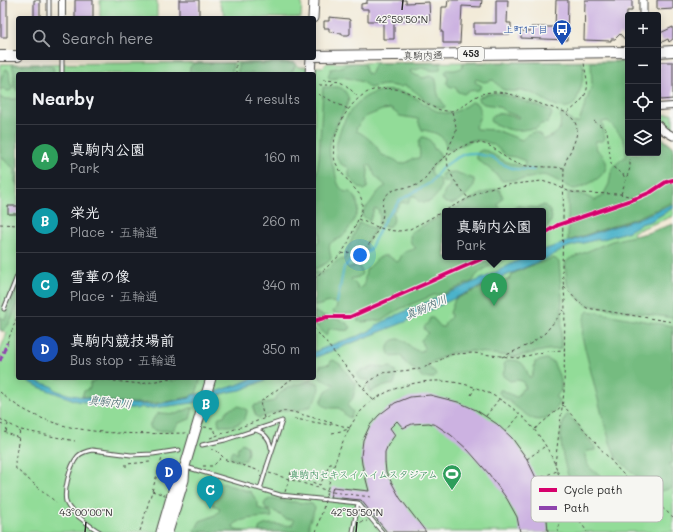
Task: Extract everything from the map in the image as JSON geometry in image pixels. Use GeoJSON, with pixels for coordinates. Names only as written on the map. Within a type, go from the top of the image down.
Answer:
{"type":"FeatureCollection","features":[{"type":"Feature","properties":{"kind":"highway"},"geometry":{"type":"LineString","coordinates":[[661,52],[673,51]]}},
{"type":"Feature","properties":{"kind":"highway","name":"真駒内通"},"geometry":{"type":"LineString","coordinates":[[316,56],[625,52]]}},
{"type":"Feature","properties":{"kind":"highway"},"geometry":{"type":"LineString","coordinates":[[0,56],[16,56]]}},
{"type":"Feature","properties":{"kind":"main road"},"geometry":{"type":"LineString","coordinates":[[313,16],[314,0]]}},
{"type":"Feature","properties":{"kind":"main road"},"geometry":{"type":"LineString","coordinates":[[310,72],[311,60]]}},
{"type":"Feature","properties":{"kind":"main road"},"geometry":{"type":"LineString","coordinates":[[161,532],[177,477],[185,466],[201,426],[211,380]]}},
{"type":"Feature","properties":{"kind":"main road"},"geometry":{"type":"LineString","coordinates":[[168,532],[184,480],[185,466]]}},
{"type":"Feature","properties":{"kind":"street"},"geometry":{"type":"LineString","coordinates":[[62,0],[62,16]]}},
{"type":"Feature","properties":{"kind":"street"},"geometry":{"type":"LineString","coordinates":[[643,0],[643,12]]}},
{"type":"Feature","properties":{"kind":"street"},"geometry":{"type":"LineString","coordinates":[[661,107],[673,106]]}},
{"type":"Feature","properties":{"kind":"street"},"geometry":{"type":"LineString","coordinates":[[661,128],[673,136]]}},
{"type":"Feature","properties":{"kind":"lane"},"geometry":{"type":"LineString","coordinates":[[49,0],[49,16]]}},
{"type":"Feature","properties":{"kind":"lane"},"geometry":{"type":"LineString","coordinates":[[62,60],[62,72]]}},
{"type":"Feature","properties":{"kind":"lane"},"geometry":{"type":"LineString","coordinates":[[4,309],[16,279]]}},
{"type":"Feature","properties":{"kind":"lane"},"geometry":{"type":"LineString","coordinates":[[202,445],[225,440],[282,421],[271,450],[260,489]]}},
{"type":"Feature","properties":{"kind":"lane"},"geometry":{"type":"LineString","coordinates":[[253,430],[264,433],[269,440],[271,450]]}},
{"type":"Feature","properties":{"kind":"lane"},"geometry":{"type":"LineString","coordinates":[[100,532],[71,510],[66,501],[65,490],[73,466],[79,455],[92,450],[130,455],[153,454],[178,450]]}},
{"type":"Feature","properties":{"kind":"lane"},"geometry":{"type":"LineString","coordinates":[[185,466],[284,496],[358,503],[382,532]]}},
{"type":"Feature","properties":{"kind":"lane"},"geometry":{"type":"LineString","coordinates":[[353,532],[358,503]]}},
{"type":"Feature","properties":{"kind":"path"},"geometry":{"type":"LineString","coordinates":[[567,113],[578,105],[585,94],[588,82],[584,59]]}},
{"type":"Feature","properties":{"kind":"path"},"geometry":{"type":"LineString","coordinates":[[236,61],[236,72]]}},
{"type":"Feature","properties":{"kind":"path"},"geometry":{"type":"LineString","coordinates":[[323,80],[338,81],[348,86],[359,98]]}},
{"type":"Feature","properties":{"kind":"path"},"geometry":{"type":"LineString","coordinates":[[318,85],[331,85],[338,81]]}},
{"type":"Feature","properties":{"kind":"path"},"geometry":{"type":"LineString","coordinates":[[316,277],[341,254],[348,243],[362,210],[360,195],[337,166],[334,154],[338,128],[348,110],[359,98],[373,90],[396,89],[409,93],[437,109],[452,111],[478,95],[496,92],[509,93],[567,113],[571,116],[577,128],[577,133],[573,149],[565,163],[564,168],[562,269],[565,310],[563,405],[556,464]]}},
{"type":"Feature","properties":{"kind":"path"},"geometry":{"type":"LineString","coordinates":[[318,94],[348,110]]}},
{"type":"Feature","properties":{"kind":"path"},"geometry":{"type":"LineString","coordinates":[[452,111],[456,132],[449,147],[447,157],[448,167],[454,180],[469,198]]}},
{"type":"Feature","properties":{"kind":"path"},"geometry":{"type":"LineString","coordinates":[[594,120],[607,130],[611,164],[616,170],[623,174],[626,181]]}},
{"type":"Feature","properties":{"kind":"path"},"geometry":{"type":"LineString","coordinates":[[341,254],[364,249],[378,228],[382,219],[382,203],[392,190],[422,183],[434,166],[461,146],[468,143],[477,143],[493,147],[518,164],[564,168]]}},
{"type":"Feature","properties":{"kind":"path"},"geometry":{"type":"LineString","coordinates":[[620,194],[630,168],[630,159]]}},
{"type":"Feature","properties":{"kind":"path"},"geometry":{"type":"LineString","coordinates":[[450,208],[493,187],[536,181],[548,182],[576,193],[620,194],[638,198]]}},
{"type":"Feature","properties":{"kind":"path"},"geometry":{"type":"LineString","coordinates":[[631,200],[644,195]]}},
{"type":"Feature","properties":{"kind":"path"},"geometry":{"type":"LineString","coordinates":[[358,219],[384,230],[398,232],[410,229],[442,212]]}},
{"type":"Feature","properties":{"kind":"path"},"geometry":{"type":"LineString","coordinates":[[558,225],[570,220]]}},
{"type":"Feature","properties":{"kind":"path"},"geometry":{"type":"LineString","coordinates":[[0,224],[16,225]]}},
{"type":"Feature","properties":{"kind":"path"},"geometry":{"type":"LineString","coordinates":[[563,286],[578,302],[587,308],[673,322]]}},
{"type":"Feature","properties":{"kind":"path"},"geometry":{"type":"LineString","coordinates":[[502,357],[530,344],[545,333],[565,310]]}},
{"type":"Feature","properties":{"kind":"path"},"geometry":{"type":"LineString","coordinates":[[9,341],[16,321]]}},
{"type":"Feature","properties":{"kind":"path"},"geometry":{"type":"LineString","coordinates":[[316,330],[373,400]]}},
{"type":"Feature","properties":{"kind":"path"},"geometry":{"type":"LineString","coordinates":[[6,334],[12,336]]}},
{"type":"Feature","properties":{"kind":"path"},"geometry":{"type":"LineString","coordinates":[[364,388],[369,382],[382,373],[420,369],[449,355],[473,353],[518,358],[564,350]]}},
{"type":"Feature","properties":{"kind":"path"},"geometry":{"type":"LineString","coordinates":[[108,380],[114,382],[141,384],[160,380]]}},
{"type":"Feature","properties":{"kind":"path"},"geometry":{"type":"LineString","coordinates":[[264,418],[260,402],[290,380]]}},
{"type":"Feature","properties":{"kind":"path"},"geometry":{"type":"LineString","coordinates":[[316,532],[335,465],[343,443],[362,410],[373,400],[388,391],[426,381],[453,382],[475,387],[499,398],[520,414],[535,430],[556,464],[559,476]]}},
{"type":"Feature","properties":{"kind":"path"},"geometry":{"type":"LineString","coordinates":[[471,396],[475,387]]}},
{"type":"Feature","properties":{"kind":"path"},"geometry":{"type":"LineString","coordinates":[[0,392],[12,403],[32,414],[64,426],[107,432],[188,433]]}},
{"type":"Feature","properties":{"kind":"path"},"geometry":{"type":"LineString","coordinates":[[486,416],[499,398]]}},
{"type":"Feature","properties":{"kind":"path"},"geometry":{"type":"LineString","coordinates":[[535,430],[563,405]]}},
{"type":"Feature","properties":{"kind":"path"},"geometry":{"type":"LineString","coordinates":[[563,405],[625,476]]}},
{"type":"Feature","properties":{"kind":"path"},"geometry":{"type":"LineString","coordinates":[[505,432],[520,414]]}},
{"type":"Feature","properties":{"kind":"path"},"geometry":{"type":"LineString","coordinates":[[0,419],[20,430],[75,441]]}},
{"type":"Feature","properties":{"kind":"path"},"geometry":{"type":"LineString","coordinates":[[295,420],[331,425],[332,423]]}},
{"type":"Feature","properties":{"kind":"path"},"geometry":{"type":"LineString","coordinates":[[8,423],[5,432],[20,438]]}},
{"type":"Feature","properties":{"kind":"path"},"geometry":{"type":"LineString","coordinates":[[0,424],[7,426]]}},
{"type":"Feature","properties":{"kind":"path"},"geometry":{"type":"LineString","coordinates":[[201,426],[213,428],[218,435]]}},
{"type":"Feature","properties":{"kind":"path"},"geometry":{"type":"LineString","coordinates":[[332,433],[350,429]]}},
{"type":"Feature","properties":{"kind":"path"},"geometry":{"type":"LineString","coordinates":[[20,430],[20,438],[15,462],[16,469],[57,503]]}},
{"type":"Feature","properties":{"kind":"path"},"geometry":{"type":"LineString","coordinates":[[527,459],[546,446]]}},
{"type":"Feature","properties":{"kind":"path"},"geometry":{"type":"LineString","coordinates":[[140,531],[162,458]]}},
{"type":"Feature","properties":{"kind":"path"},"geometry":{"type":"LineString","coordinates":[[203,466],[213,466],[222,458]]}},
{"type":"Feature","properties":{"kind":"path"},"geometry":{"type":"LineString","coordinates":[[126,467],[126,464],[150,462],[151,459]]}},
{"type":"Feature","properties":{"kind":"path"},"geometry":{"type":"LineString","coordinates":[[285,492],[290,474],[320,485],[330,464],[335,465]]}},
{"type":"Feature","properties":{"kind":"path"},"geometry":{"type":"LineString","coordinates":[[545,476],[558,471]]}},
{"type":"Feature","properties":{"kind":"path"},"geometry":{"type":"LineString","coordinates":[[319,488],[328,491],[371,497]]}},
{"type":"Feature","properties":{"kind":"path"},"geometry":{"type":"LineString","coordinates":[[152,491],[164,494]]}},
{"type":"Feature","properties":{"kind":"path"},"geometry":{"type":"LineString","coordinates":[[663,509],[673,517]]}},
{"type":"Feature","properties":{"kind":"path"},"geometry":{"type":"LineString","coordinates":[[358,522],[369,520]]}},
{"type":"Feature","properties":{"kind":"path"},"geometry":{"type":"LineString","coordinates":[[558,532],[560,522]]}},
{"type":"Feature","properties":{"kind":"path"},"geometry":{"type":"LineString","coordinates":[[581,522],[587,532]]}},
{"type":"Feature","properties":{"kind":"green space"},"geometry":{"type":"Polygon","coordinates":[[[100,0],[157,0],[157,16],[100,16],[100,0]]]}},
{"type":"Feature","properties":{"kind":"green space"},"geometry":{"type":"Polygon","coordinates":[[[218,0],[302,0],[301,16],[225,16],[218,0]]]}},
{"type":"Feature","properties":{"kind":"green space"},"geometry":{"type":"Polygon","coordinates":[[[625,61],[625,156],[661,156],[661,137],[673,147],[673,216],[633,232],[641,258],[673,283],[673,532],[0,532],[0,350],[7,333],[0,330],[0,64],[295,62],[298,67],[323,67],[327,63],[625,61]]]}},
{"type":"Feature","properties":{"kind":"green space"},"geometry":{"type":"Polygon","coordinates":[[[582,62],[584,74],[577,98],[574,104],[566,107],[553,105],[529,92],[508,91],[500,87],[493,80],[484,82],[476,79],[475,82],[482,86],[479,90],[468,91],[464,94],[458,92],[456,88],[449,86],[447,83],[448,77],[445,72],[447,70],[462,68],[463,63],[582,62]]]}},
{"type":"Feature","properties":{"kind":"green space"},"geometry":{"type":"Polygon","coordinates":[[[591,62],[625,62],[625,145],[622,136],[608,121],[602,122],[605,138],[603,141],[595,141],[597,150],[606,160],[605,170],[598,179],[579,188],[574,189],[545,175],[502,181],[495,173],[477,159],[476,155],[478,152],[482,150],[487,151],[506,162],[524,167],[525,161],[507,156],[494,145],[484,141],[473,140],[451,150],[447,149],[444,140],[439,135],[422,130],[418,119],[400,116],[391,109],[382,110],[365,117],[357,127],[356,131],[372,142],[381,154],[396,160],[400,164],[419,158],[419,142],[422,137],[429,139],[434,149],[439,152],[441,157],[430,170],[434,177],[438,178],[441,185],[435,197],[428,202],[419,202],[415,196],[412,196],[408,202],[402,202],[393,212],[393,223],[385,227],[378,224],[380,217],[378,209],[374,209],[370,221],[362,216],[364,210],[377,193],[386,186],[375,176],[371,166],[367,165],[367,188],[365,190],[360,188],[349,177],[349,168],[341,164],[337,159],[336,152],[338,138],[342,125],[348,114],[364,98],[375,93],[386,90],[399,91],[416,98],[439,112],[444,113],[455,112],[471,102],[475,103],[480,108],[480,116],[475,126],[476,129],[496,130],[522,140],[533,132],[545,139],[554,135],[559,129],[561,114],[568,117],[573,123],[579,122],[592,85],[591,62]]]}},
{"type":"Feature","properties":{"kind":"green space"},"geometry":{"type":"Polygon","coordinates":[[[194,63],[233,63],[232,72],[189,72],[190,67],[194,63]]]}},
{"type":"Feature","properties":{"kind":"green space"},"geometry":{"type":"Polygon","coordinates":[[[296,63],[292,72],[238,72],[238,64],[296,63]]]}},
{"type":"Feature","properties":{"kind":"green space"},"geometry":{"type":"Polygon","coordinates":[[[357,63],[365,65],[368,74],[371,73],[376,63],[441,63],[440,69],[438,70],[433,71],[421,68],[410,71],[411,73],[423,78],[430,76],[435,78],[440,99],[445,106],[444,108],[434,106],[411,88],[404,85],[400,87],[385,85],[369,88],[363,82],[343,77],[330,79],[328,76],[331,69],[357,63]]]}},
{"type":"Feature","properties":{"kind":"green space"},"geometry":{"type":"Polygon","coordinates":[[[12,65],[51,65],[54,72],[16,72],[16,89],[14,86],[12,65]]]}},
{"type":"Feature","properties":{"kind":"green space"},"geometry":{"type":"Polygon","coordinates":[[[6,69],[9,72],[10,83],[13,88],[10,91],[7,91],[4,88],[0,90],[2,76],[6,69]]]}},
{"type":"Feature","properties":{"kind":"green space"},"geometry":{"type":"Polygon","coordinates":[[[323,87],[339,87],[342,88],[347,94],[349,99],[333,133],[330,156],[339,185],[345,192],[352,193],[357,202],[358,209],[354,220],[346,233],[341,238],[330,244],[329,250],[331,259],[327,263],[316,268],[316,244],[319,241],[320,233],[318,230],[316,231],[316,177],[319,158],[323,87]]]}},
{"type":"Feature","properties":{"kind":"green space"},"geometry":{"type":"Polygon","coordinates":[[[496,93],[550,110],[552,114],[548,123],[541,124],[536,129],[515,130],[507,129],[491,122],[490,119],[495,114],[503,114],[518,118],[520,117],[506,112],[498,106],[484,104],[478,100],[478,98],[487,94],[496,93]]]}},
{"type":"Feature","properties":{"kind":"green space"},"geometry":{"type":"Polygon","coordinates":[[[0,96],[2,99],[16,99],[16,183],[15,169],[6,162],[0,154],[0,96]]]}},
{"type":"Feature","properties":{"kind":"green space"},"geometry":{"type":"Polygon","coordinates":[[[673,114],[673,131],[662,122],[661,115],[673,114]]]}},
{"type":"Feature","properties":{"kind":"green space"},"geometry":{"type":"Polygon","coordinates":[[[661,138],[673,148],[673,202],[636,218],[568,241],[568,192],[582,194],[594,200],[602,197],[609,184],[611,172],[614,166],[626,156],[661,156],[661,138]]]}},
{"type":"Feature","properties":{"kind":"green space"},"geometry":{"type":"Polygon","coordinates":[[[455,172],[474,179],[474,186],[460,200],[451,204],[446,203],[442,200],[445,190],[450,184],[448,182],[444,182],[441,176],[443,173],[455,172]]]}},
{"type":"Feature","properties":{"kind":"green space"},"geometry":{"type":"Polygon","coordinates":[[[499,189],[503,197],[498,205],[500,208],[455,208],[481,194],[499,189]]]}},
{"type":"Feature","properties":{"kind":"green space"},"geometry":{"type":"Polygon","coordinates":[[[544,205],[550,211],[552,218],[546,229],[546,208],[537,208],[544,205]]]}},
{"type":"Feature","properties":{"kind":"green space"},"geometry":{"type":"Polygon","coordinates":[[[519,206],[537,208],[513,208],[519,206]]]}},
{"type":"Feature","properties":{"kind":"green space"},"geometry":{"type":"Polygon","coordinates":[[[442,216],[442,260],[503,260],[484,269],[473,281],[400,309],[382,320],[363,322],[358,321],[353,313],[341,315],[333,312],[337,306],[332,302],[316,306],[316,272],[322,274],[338,260],[345,259],[347,250],[359,223],[375,229],[366,245],[368,249],[348,262],[347,267],[349,268],[355,266],[360,267],[362,274],[359,277],[351,279],[358,289],[364,286],[366,270],[377,259],[388,256],[396,262],[399,261],[404,252],[416,248],[410,241],[411,232],[442,216]]]}},
{"type":"Feature","properties":{"kind":"green space"},"geometry":{"type":"Polygon","coordinates":[[[673,224],[673,318],[587,305],[579,299],[567,284],[565,264],[569,259],[612,241],[647,233],[673,224]]]}},
{"type":"Feature","properties":{"kind":"green space"},"geometry":{"type":"Polygon","coordinates":[[[553,258],[559,262],[562,298],[560,349],[547,350],[514,357],[472,351],[451,353],[426,365],[435,372],[436,376],[434,378],[422,378],[420,374],[406,364],[401,356],[392,357],[388,352],[388,346],[392,341],[398,339],[404,341],[415,350],[423,351],[424,347],[421,340],[428,333],[424,327],[430,318],[433,318],[441,327],[444,327],[445,323],[451,317],[450,313],[455,299],[494,283],[500,284],[511,278],[512,274],[553,258]]]}},
{"type":"Feature","properties":{"kind":"green space"},"geometry":{"type":"Polygon","coordinates":[[[16,291],[16,304],[14,312],[8,325],[2,331],[0,330],[0,317],[5,319],[16,291]]]}},
{"type":"Feature","properties":{"kind":"green space"},"geometry":{"type":"Polygon","coordinates":[[[588,311],[673,326],[673,461],[669,466],[673,470],[673,486],[668,489],[663,490],[663,476],[636,476],[616,457],[602,415],[582,337],[586,314],[588,311]]]}},
{"type":"Feature","properties":{"kind":"green space"},"geometry":{"type":"Polygon","coordinates":[[[316,312],[338,319],[347,323],[351,327],[349,330],[329,329],[326,336],[316,325],[316,312]]]}},
{"type":"Feature","properties":{"kind":"green space"},"geometry":{"type":"Polygon","coordinates":[[[546,359],[553,362],[561,380],[561,391],[555,397],[559,400],[559,405],[548,416],[539,420],[534,419],[523,412],[499,393],[500,390],[502,390],[516,397],[522,389],[526,388],[522,381],[510,381],[503,376],[505,369],[504,364],[508,360],[520,362],[526,369],[529,377],[531,377],[535,362],[546,359]]]}},
{"type":"Feature","properties":{"kind":"green space"},"geometry":{"type":"Polygon","coordinates":[[[333,360],[340,364],[356,385],[353,398],[347,405],[353,412],[350,418],[339,408],[327,407],[321,402],[326,391],[335,385],[321,379],[317,373],[320,366],[330,364],[333,360]]]}},
{"type":"Feature","properties":{"kind":"green space"},"geometry":{"type":"Polygon","coordinates":[[[376,366],[384,368],[391,367],[396,374],[396,379],[394,384],[378,388],[371,392],[369,391],[369,380],[362,379],[357,374],[361,370],[376,366]]]}},
{"type":"Feature","properties":{"kind":"green space"},"geometry":{"type":"Polygon","coordinates":[[[95,380],[200,380],[196,394],[190,397],[162,402],[144,403],[99,400],[82,396],[84,391],[90,388],[90,383],[95,380]]]}},
{"type":"Feature","properties":{"kind":"green space"},"geometry":{"type":"Polygon","coordinates":[[[310,381],[318,383],[319,390],[316,399],[310,407],[297,411],[283,410],[259,418],[256,416],[253,408],[255,405],[274,401],[280,393],[294,385],[310,381]]]}},
{"type":"Feature","properties":{"kind":"green space"},"geometry":{"type":"Polygon","coordinates":[[[239,406],[247,410],[244,419],[241,422],[233,426],[219,425],[219,417],[224,416],[230,409],[239,406]]]}},
{"type":"Feature","properties":{"kind":"green space"},"geometry":{"type":"Polygon","coordinates":[[[193,408],[190,419],[179,423],[173,430],[157,431],[150,428],[150,424],[159,413],[177,414],[193,408]]]}},
{"type":"Feature","properties":{"kind":"green space"},"geometry":{"type":"Polygon","coordinates":[[[567,414],[595,447],[595,450],[588,451],[585,454],[586,461],[591,469],[600,476],[568,476],[561,443],[563,423],[567,414]]]}},
{"type":"Feature","properties":{"kind":"green space"},"geometry":{"type":"Polygon","coordinates":[[[242,443],[247,446],[248,451],[246,460],[238,461],[230,458],[231,452],[234,451],[237,454],[238,453],[237,450],[242,443]]]}},
{"type":"Feature","properties":{"kind":"green space"},"geometry":{"type":"Polygon","coordinates":[[[206,478],[251,492],[258,503],[258,508],[271,512],[272,517],[246,519],[236,523],[233,526],[236,530],[248,532],[194,532],[200,521],[215,515],[220,508],[213,505],[211,496],[204,491],[202,482],[206,478]]]}},
{"type":"Feature","properties":{"kind":"green space"},"geometry":{"type":"Polygon","coordinates":[[[272,498],[312,504],[315,508],[309,523],[309,532],[259,532],[259,528],[267,524],[292,525],[294,520],[286,519],[276,512],[266,509],[264,504],[272,498]]]}},
{"type":"Feature","properties":{"kind":"water"},"geometry":{"type":"Polygon","coordinates":[[[673,204],[673,208],[651,221],[641,224],[629,231],[600,240],[568,247],[546,258],[546,249],[637,219],[673,204]]]}},
{"type":"Feature","properties":{"kind":"water","name":"真駒内川"},"geometry":{"type":"Polygon","coordinates":[[[519,260],[542,260],[457,297],[405,322],[316,357],[316,351],[361,335],[401,313],[486,277],[519,260]]]}},
{"type":"Feature","properties":{"kind":"water"},"geometry":{"type":"Polygon","coordinates":[[[27,380],[37,380],[38,382],[52,386],[55,390],[67,394],[113,403],[153,405],[190,398],[192,395],[218,391],[248,380],[265,380],[241,390],[229,392],[193,403],[145,409],[140,407],[137,409],[77,401],[39,387],[27,380]]]}},
{"type":"Feature","properties":{"kind":"building"},"geometry":{"type":"Polygon","coordinates":[[[1,0],[7,0],[7,37],[1,37],[1,0]]]}},
{"type":"Feature","properties":{"kind":"building"},"geometry":{"type":"Polygon","coordinates":[[[34,0],[40,0],[40,16],[34,16],[34,0]]]}},
{"type":"Feature","properties":{"kind":"building"},"geometry":{"type":"Polygon","coordinates":[[[75,0],[93,0],[93,16],[75,16],[75,0]]]}},
{"type":"Feature","properties":{"kind":"building"},"geometry":{"type":"Polygon","coordinates":[[[179,0],[199,0],[199,16],[179,16],[179,0]]]}},
{"type":"Feature","properties":{"kind":"building"},"geometry":{"type":"Polygon","coordinates":[[[367,0],[406,0],[406,3],[429,2],[430,21],[394,21],[394,39],[383,39],[383,21],[368,21],[368,9],[361,9],[361,4],[367,3],[367,0]]]}},
{"type":"Feature","properties":{"kind":"building"},"geometry":{"type":"Polygon","coordinates":[[[448,0],[482,0],[481,7],[462,6],[460,43],[443,43],[443,32],[441,32],[442,7],[447,7],[448,0]]]}},
{"type":"Feature","properties":{"kind":"building"},"geometry":{"type":"Polygon","coordinates":[[[496,0],[508,0],[507,23],[511,23],[511,34],[474,34],[474,23],[496,23],[496,0]]]}},
{"type":"Feature","properties":{"kind":"building"},"geometry":{"type":"Polygon","coordinates":[[[556,0],[568,0],[567,40],[521,38],[521,31],[531,31],[531,27],[555,27],[556,0]]]}},
{"type":"Feature","properties":{"kind":"building"},"geometry":{"type":"Polygon","coordinates":[[[585,0],[632,0],[632,11],[625,12],[625,40],[620,34],[615,39],[611,39],[611,41],[584,40],[585,0]]]}},
{"type":"Feature","properties":{"kind":"building"},"geometry":{"type":"Polygon","coordinates":[[[657,0],[673,0],[673,9],[657,10],[657,0]]]}},
{"type":"Feature","properties":{"kind":"building"},"geometry":{"type":"Polygon","coordinates":[[[329,17],[349,19],[350,34],[342,35],[342,33],[329,32],[329,28],[324,28],[324,21],[329,21],[329,17]]]}},
{"type":"Feature","properties":{"kind":"building"},"geometry":{"type":"Polygon","coordinates":[[[673,27],[673,39],[669,42],[668,39],[662,42],[661,33],[673,27]]]}},
{"type":"Feature","properties":{"kind":"building"},"geometry":{"type":"Polygon","coordinates":[[[661,62],[673,62],[673,99],[661,100],[661,62]]]}},
{"type":"Feature","properties":{"kind":"building"},"geometry":{"type":"Polygon","coordinates":[[[8,206],[16,206],[16,214],[8,214],[8,206]]]}},
{"type":"Feature","properties":{"kind":"building"},"geometry":{"type":"Polygon","coordinates":[[[430,395],[458,402],[476,410],[497,424],[512,438],[527,459],[535,476],[531,476],[531,522],[547,522],[548,532],[520,532],[517,517],[507,499],[489,474],[468,450],[451,435],[436,425],[429,423],[412,424],[403,428],[397,421],[390,428],[395,435],[385,452],[386,472],[400,498],[426,532],[387,532],[361,500],[330,497],[333,487],[369,491],[361,456],[363,440],[370,425],[379,415],[395,403],[410,397],[430,395]]]}},
{"type":"Feature","properties":{"kind":"waterway"},"geometry":{"type":"LineString","coordinates":[[337,303],[344,267],[354,258],[369,251],[385,219],[400,200],[430,183],[442,168],[453,160],[464,154],[471,153],[492,157],[500,163],[514,169],[534,170]]}},
{"type":"Feature","properties":{"kind":"marked path"},"geometry":{"type":"LineString","coordinates":[[0,361],[7,343]]}},
{"type":"Feature","properties":{"kind":"cycle path"},"geometry":{"type":"LineString","coordinates":[[546,232],[558,225],[637,198],[651,192],[666,182],[673,180]]}},
{"type":"Feature","properties":{"kind":"cycle path"},"geometry":{"type":"LineString","coordinates":[[316,320],[327,317],[350,317],[479,260]]}},
{"type":"Feature","properties":{"kind":"place","name":"上町1丁目"},"geometry":{"type":"Point","coordinates":[562,46]}},
{"type":"Feature","properties":{"kind":"place","name":"真駒内公園"},"geometry":{"type":"Point","coordinates":[494,306]}},
{"type":"Feature","properties":{"kind":"place","name":"栄光"},"geometry":{"type":"Point","coordinates":[206,423]}},
{"type":"Feature","properties":{"kind":"place","name":"真駒内競技場前"},"geometry":{"type":"Point","coordinates":[169,491]}},
{"type":"Feature","properties":{"kind":"place","name":"真駒内セキスイハイムスタジアム"},"geometry":{"type":"Point","coordinates":[452,491]}},
{"type":"Feature","properties":{"kind":"place","name":"雪華の像"},"geometry":{"type":"Point","coordinates":[210,509]}}]}
